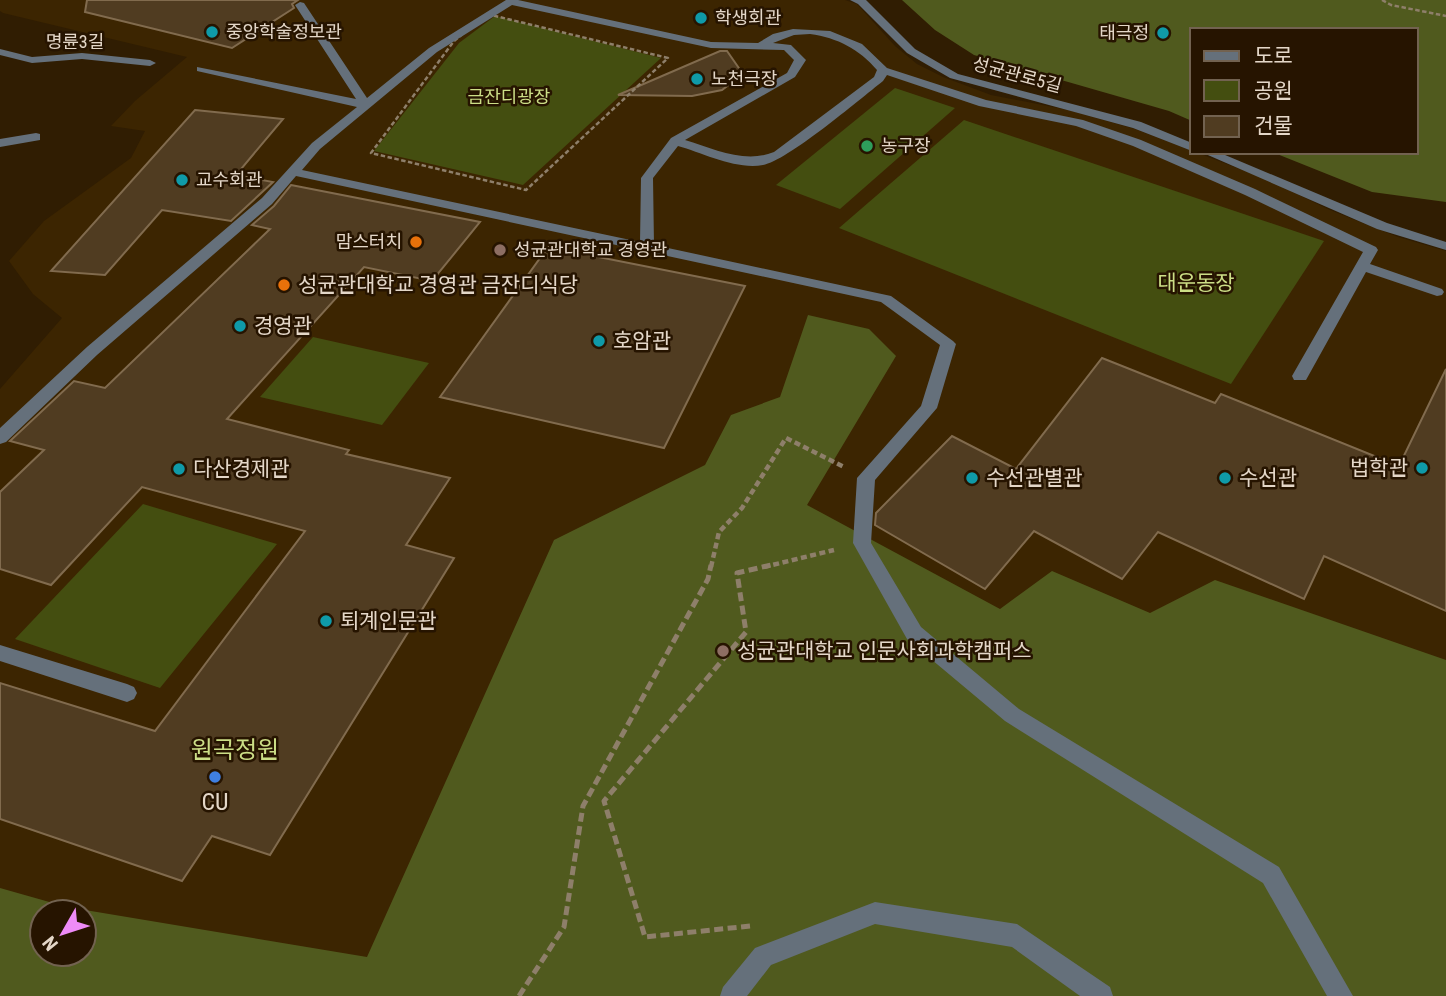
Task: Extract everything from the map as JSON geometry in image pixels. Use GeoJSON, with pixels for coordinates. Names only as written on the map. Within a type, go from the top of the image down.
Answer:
{"type":"FeatureCollection","features":[{"type":"Feature","properties":{"kind":"street","name":"성균관로5길"},"geometry":{"type":"LineString","coordinates":[[855,0],[862,2],[911,51],[954,76],[1138,125],[1190,145]]}},
{"type":"Feature","properties":{"kind":"street"},"geometry":{"type":"LineString","coordinates":[[0,438],[92,351],[267,201],[316,146],[433,50],[512,1],[711,45],[787,47],[800,60],[791,75],[675,141],[647,178],[647,248]]}},
{"type":"Feature","properties":{"kind":"street"},"geometry":{"type":"LineString","coordinates":[[300,5],[366,105]]}},
{"type":"Feature","properties":{"kind":"street"},"geometry":{"type":"LineString","coordinates":[[762,45],[777,34],[815,30],[860,48],[875,59],[883,70],[971,99],[1079,123],[1137,143],[1250,192],[1371,250],[1300,376]]}},
{"type":"Feature","properties":{"kind":"street","name":"명륜3길"},"geometry":{"type":"LineString","coordinates":[[0,52],[32,60],[82,56],[150,63]]}},
{"type":"Feature","properties":{"kind":"street"},"geometry":{"type":"LineString","coordinates":[[201,69],[366,105]]}},
{"type":"Feature","properties":{"kind":"street"},"geometry":{"type":"LineString","coordinates":[[675,141],[738,160],[761,162],[778,155],[879,79],[883,70]]}},
{"type":"Feature","properties":{"kind":"street"},"geometry":{"type":"LineString","coordinates":[[0,143],[36,137]]}},
{"type":"Feature","properties":{"kind":"street"},"geometry":{"type":"LineString","coordinates":[[1212,154],[1382,226],[1446,246]]}},
{"type":"Feature","properties":{"kind":"street"},"geometry":{"type":"LineString","coordinates":[[293,172],[886,299],[948,344],[929,408],[866,478],[862,543],[914,633],[1012,715],[1271,874],[1341,996]]}},
{"type":"Feature","properties":{"kind":"street"},"geometry":{"type":"LineString","coordinates":[[1363,266],[1437,292]]}},
{"type":"Feature","properties":{"kind":"street"},"geometry":{"type":"LineString","coordinates":[[0,653],[127,693]]}},
{"type":"Feature","properties":{"kind":"street"},"geometry":{"type":"LineString","coordinates":[[732,996],[763,956],[875,913],[1017,936],[1101,996]]}},
{"type":"Feature","properties":{"kind":"path"},"geometry":{"type":"LineString","coordinates":[[1382,0],[1391,5],[1446,16]]}},
{"type":"Feature","properties":{"kind":"path"},"geometry":{"type":"LineString","coordinates":[[487,15],[526,24],[668,58],[526,190],[371,153],[454,41],[487,15]]}},
{"type":"Feature","properties":{"kind":"path"},"geometry":{"type":"LineString","coordinates":[[519,996],[564,927],[583,806],[708,579],[719,532],[742,508],[786,438],[866,478]]}},
{"type":"Feature","properties":{"kind":"path"},"geometry":{"type":"LineString","coordinates":[[753,925],[645,937],[604,801],[746,632],[737,573],[862,543]]}},
{"type":"Feature","properties":{"kind":"shaded area","name":"성균관대학교 인문사회과학캠퍼스"},"geometry":{"type":"Polygon","coordinates":[[[0,0],[845,0],[857,4],[895,46],[917,64],[943,77],[991,95],[1068,110],[1135,129],[1190,150],[1190,154],[1200,154],[1266,179],[1330,210],[1398,237],[1446,251],[1446,996],[0,996],[0,389],[62,318],[33,294],[9,261],[44,221],[131,158],[145,131],[111,126],[135,101],[187,57],[3,13],[0,11],[0,0]]]}},
{"type":"Feature","properties":{"kind":"green space"},"geometry":{"type":"Polygon","coordinates":[[[902,0],[1446,0],[1446,202],[1372,192],[1277,154],[1418,154],[1418,28],[1190,28],[1190,120],[1169,111],[974,55],[935,30],[902,0]]]}},
{"type":"Feature","properties":{"kind":"green space","name":"금잔디광장"},"geometry":{"type":"Polygon","coordinates":[[[495,16],[661,58],[523,185],[374,151],[459,43],[495,16]]]}},
{"type":"Feature","properties":{"kind":"green space","name":"농구장"},"geometry":{"type":"Polygon","coordinates":[[[895,88],[955,108],[840,209],[776,185],[895,88]]]}},
{"type":"Feature","properties":{"kind":"green space","name":"대운동장"},"geometry":{"type":"Polygon","coordinates":[[[964,120],[1324,241],[1231,384],[839,228],[964,120]]]}},
{"type":"Feature","properties":{"kind":"green space"},"geometry":{"type":"Polygon","coordinates":[[[808,315],[869,329],[896,356],[807,505],[1000,609],[1052,571],[1150,613],[1215,580],[1446,660],[1446,996],[0,996],[0,888],[35,898],[28,898],[28,968],[98,968],[98,912],[367,957],[554,540],[705,465],[731,415],[780,397],[808,315]]]}},
{"type":"Feature","properties":{"kind":"green space"},"geometry":{"type":"Polygon","coordinates":[[[313,337],[429,363],[382,425],[260,397],[313,337]]]}},
{"type":"Feature","properties":{"kind":"green space"},"geometry":{"type":"Polygon","coordinates":[[[143,504],[277,544],[160,688],[15,639],[143,504]]]}},
{"type":"Feature","properties":{"kind":"building","name":"중앙학술정보관"},"geometry":{"type":"Polygon","coordinates":[[[87,0],[298,0],[292,4],[294,8],[232,48],[85,12],[87,0]]]}},
{"type":"Feature","properties":{"kind":"building","name":"노천극장"},"geometry":{"type":"Polygon","coordinates":[[[720,51],[727,51],[743,74],[722,90],[692,96],[618,95],[720,51]]]}},
{"type":"Feature","properties":{"kind":"building","name":"교수회관"},"geometry":{"type":"Polygon","coordinates":[[[195,110],[283,119],[236,175],[273,182],[231,221],[162,210],[105,275],[51,271],[195,110]]]}},
{"type":"Feature","properties":{"kind":"building"},"geometry":{"type":"Polygon","coordinates":[[[291,185],[480,222],[432,281],[364,267],[227,419],[349,450],[346,454],[450,478],[406,545],[454,558],[270,855],[212,836],[182,881],[0,819],[0,683],[155,731],[305,531],[142,487],[51,585],[0,569],[0,492],[44,450],[10,441],[74,381],[105,388],[270,229],[252,225],[274,206],[291,185]]]}},
{"type":"Feature","properties":{"kind":"building","name":"호암관"},"geometry":{"type":"Polygon","coordinates":[[[548,247],[745,286],[664,448],[440,397],[548,247]]]}},
{"type":"Feature","properties":{"kind":"building"},"geometry":{"type":"Polygon","coordinates":[[[1102,358],[1215,403],[1221,394],[1399,466],[1446,369],[1446,611],[1324,556],[1304,599],[1158,532],[1122,579],[1034,531],[985,589],[875,525],[876,513],[952,436],[1016,469],[1102,358]]]}},
{"type":"Feature","properties":{"kind":"place","name":"학생회관"},"geometry":{"type":"Point","coordinates":[701,18]}},
{"type":"Feature","properties":{"kind":"place","name":"중앙학술정보관"},"geometry":{"type":"Point","coordinates":[212,32]}},
{"type":"Feature","properties":{"kind":"place","name":"태극정"},"geometry":{"type":"Point","coordinates":[1163,33]}},
{"type":"Feature","properties":{"kind":"place","name":"노천극장"},"geometry":{"type":"Point","coordinates":[697,79]}},
{"type":"Feature","properties":{"kind":"place","name":"농구장"},"geometry":{"type":"Point","coordinates":[867,146]}},
{"type":"Feature","properties":{"kind":"place","name":"교수회관"},"geometry":{"type":"Point","coordinates":[182,180]}},
{"type":"Feature","properties":{"kind":"place","name":"맘스터치"},"geometry":{"type":"Point","coordinates":[416,242]}},
{"type":"Feature","properties":{"kind":"place","name":"성균관대학교 경영관"},"geometry":{"type":"Point","coordinates":[500,250]}},
{"type":"Feature","properties":{"kind":"place","name":"성균관대학교 경영관 금잔디식당"},"geometry":{"type":"Point","coordinates":[284,285]}},
{"type":"Feature","properties":{"kind":"place","name":"경영관"},"geometry":{"type":"Point","coordinates":[240,326]}},
{"type":"Feature","properties":{"kind":"place","name":"호암관"},"geometry":{"type":"Point","coordinates":[599,341]}},
{"type":"Feature","properties":{"kind":"place","name":"법학관"},"geometry":{"type":"Point","coordinates":[1422,468]}},
{"type":"Feature","properties":{"kind":"place","name":"다산경제관"},"geometry":{"type":"Point","coordinates":[179,469]}},
{"type":"Feature","properties":{"kind":"place","name":"수선관별관"},"geometry":{"type":"Point","coordinates":[972,478]}},
{"type":"Feature","properties":{"kind":"place","name":"수선관"},"geometry":{"type":"Point","coordinates":[1225,478]}},
{"type":"Feature","properties":{"kind":"place","name":"퇴계인문관"},"geometry":{"type":"Point","coordinates":[326,621]}},
{"type":"Feature","properties":{"kind":"place","name":"성균관대학교 인문사회과학캠퍼스"},"geometry":{"type":"Point","coordinates":[723,651]}},
{"type":"Feature","properties":{"kind":"place","name":"CU"},"geometry":{"type":"Point","coordinates":[215,777]}},
{"type":"Feature","properties":{"kind":"park label","name":"원곡정원"},"geometry":{"type":"Point","coordinates":[235,750]}}]}
